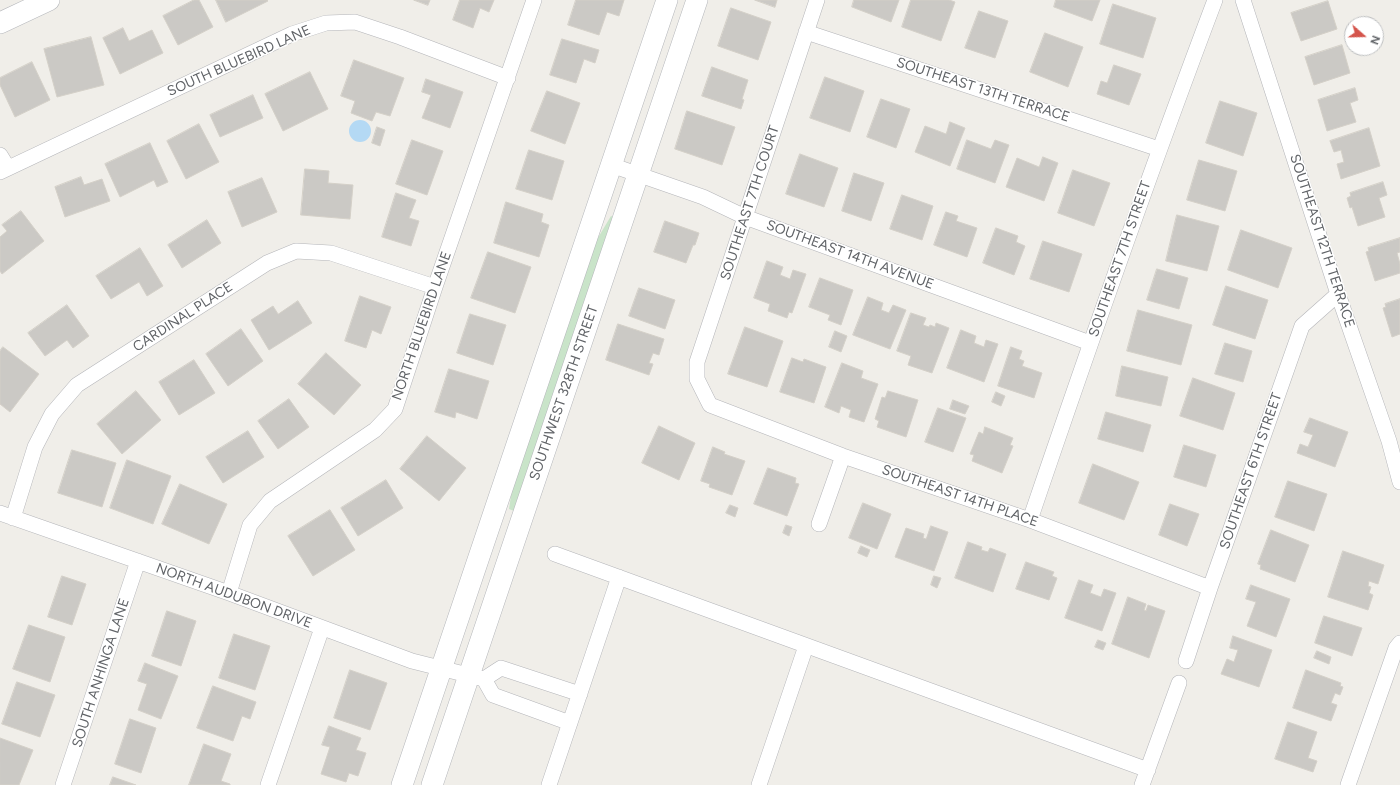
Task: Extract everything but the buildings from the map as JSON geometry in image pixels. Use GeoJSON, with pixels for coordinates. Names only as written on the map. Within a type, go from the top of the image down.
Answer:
{"type":"FeatureCollection","features":[{"type":"Feature","properties":{"kind":"street"},"geometry":{"type":"LineString","coordinates":[[0,23],[49,0]]}},
{"type":"Feature","properties":{"kind":"street","name":"NORTH BLUEBIRD LANE"},"geometry":{"type":"LineString","coordinates":[[229,593],[250,525],[270,502],[376,430],[395,409],[435,287],[534,0]]}},
{"type":"Feature","properties":{"kind":"street","name":"SOUTHWEST 328TH STREET"},"geometry":{"type":"LineString","coordinates":[[402,785],[667,0]]}},
{"type":"Feature","properties":{"kind":"street","name":"SOUTHWEST 328TH STREET"},"geometry":{"type":"LineString","coordinates":[[432,785],[476,677],[638,174],[697,0]]}},
{"type":"Feature","properties":{"kind":"street","name":"SOUTHEAST 7TH COURT"},"geometry":{"type":"LineString","coordinates":[[710,405],[697,379],[697,362],[817,0]]}},
{"type":"Feature","properties":{"kind":"street","name":"SOUTHEAST 7TH STREET"},"geometry":{"type":"LineString","coordinates":[[1030,520],[1090,343],[1159,149],[1216,0]]}},
{"type":"Feature","properties":{"kind":"street","name":"SOUTHEAST 12TH TERRACE"},"geometry":{"type":"LineString","coordinates":[[1243,0],[1338,294],[1389,441],[1400,482]]}},
{"type":"Feature","properties":{"kind":"street","name":"SOUTH BLUEBIRD LANE"},"geometry":{"type":"LineString","coordinates":[[4,170],[292,34],[326,23],[355,22],[400,37],[508,78]]}},
{"type":"Feature","properties":{"kind":"street","name":"SOUTHEAST 13TH TERRACE"},"geometry":{"type":"LineString","coordinates":[[806,32],[1159,149]]}},
{"type":"Feature","properties":{"kind":"street"},"geometry":{"type":"LineString","coordinates":[[0,155],[4,170]]}},
{"type":"Feature","properties":{"kind":"street","name":"SOUTHEAST 14TH AVENUE"},"geometry":{"type":"LineString","coordinates":[[611,165],[703,197],[745,216],[1090,343]]}},
{"type":"Feature","properties":{"kind":"street","name":"CARDINAL PLACE"},"geometry":{"type":"LineString","coordinates":[[7,516],[35,447],[52,414],[77,385],[267,263],[296,252],[331,253],[435,287]]}},
{"type":"Feature","properties":{"kind":"street","name":"SOUTHEAST 6TH STREET"},"geometry":{"type":"LineString","coordinates":[[1186,661],[1210,588],[1302,326],[1338,294]]}},
{"type":"Feature","properties":{"kind":"street","name":"SOUTHEAST 14TH PLACE"},"geometry":{"type":"LineString","coordinates":[[710,405],[843,456],[1030,520],[1210,588]]}},
{"type":"Feature","properties":{"kind":"street"},"geometry":{"type":"LineString","coordinates":[[819,524],[843,456]]}},
{"type":"Feature","properties":{"kind":"street","name":"NORTH AUDUBON DRIVE"},"geometry":{"type":"LineString","coordinates":[[7,516],[229,593],[416,662],[476,677]]}},
{"type":"Feature","properties":{"kind":"street"},"geometry":{"type":"LineString","coordinates":[[555,554],[1148,770]]}},
{"type":"Feature","properties":{"kind":"street","name":"SOUTH ANHINGA LANE"},"geometry":{"type":"LineString","coordinates":[[63,785],[138,562]]}},
{"type":"Feature","properties":{"kind":"street"},"geometry":{"type":"LineString","coordinates":[[549,785],[619,577]]}},
{"type":"Feature","properties":{"kind":"street"},"geometry":{"type":"LineString","coordinates":[[268,785],[322,628]]}},
{"type":"Feature","properties":{"kind":"street"},"geometry":{"type":"LineString","coordinates":[[1348,785],[1396,648],[1400,643]]}},
{"type":"Feature","properties":{"kind":"street"},"geometry":{"type":"LineString","coordinates":[[759,785],[806,646]]}},
{"type":"Feature","properties":{"kind":"street"},"geometry":{"type":"LineString","coordinates":[[570,723],[493,695],[476,677],[501,668],[580,694]]}},
{"type":"Feature","properties":{"kind":"street"},"geometry":{"type":"LineString","coordinates":[[1142,785],[1179,683]]}},
{"type":"Feature","properties":{"kind":"green space"},"geometry":{"type":"Polygon","coordinates":[[[611,216],[613,217],[514,511],[509,509],[512,489],[596,241],[611,216]]]}},
{"type":"Feature","properties":{"kind":"water"},"geometry":{"type":"Polygon","coordinates":[[[360,120],[368,123],[371,131],[368,139],[360,142],[352,139],[349,131],[352,123],[360,120]]]}}]}
